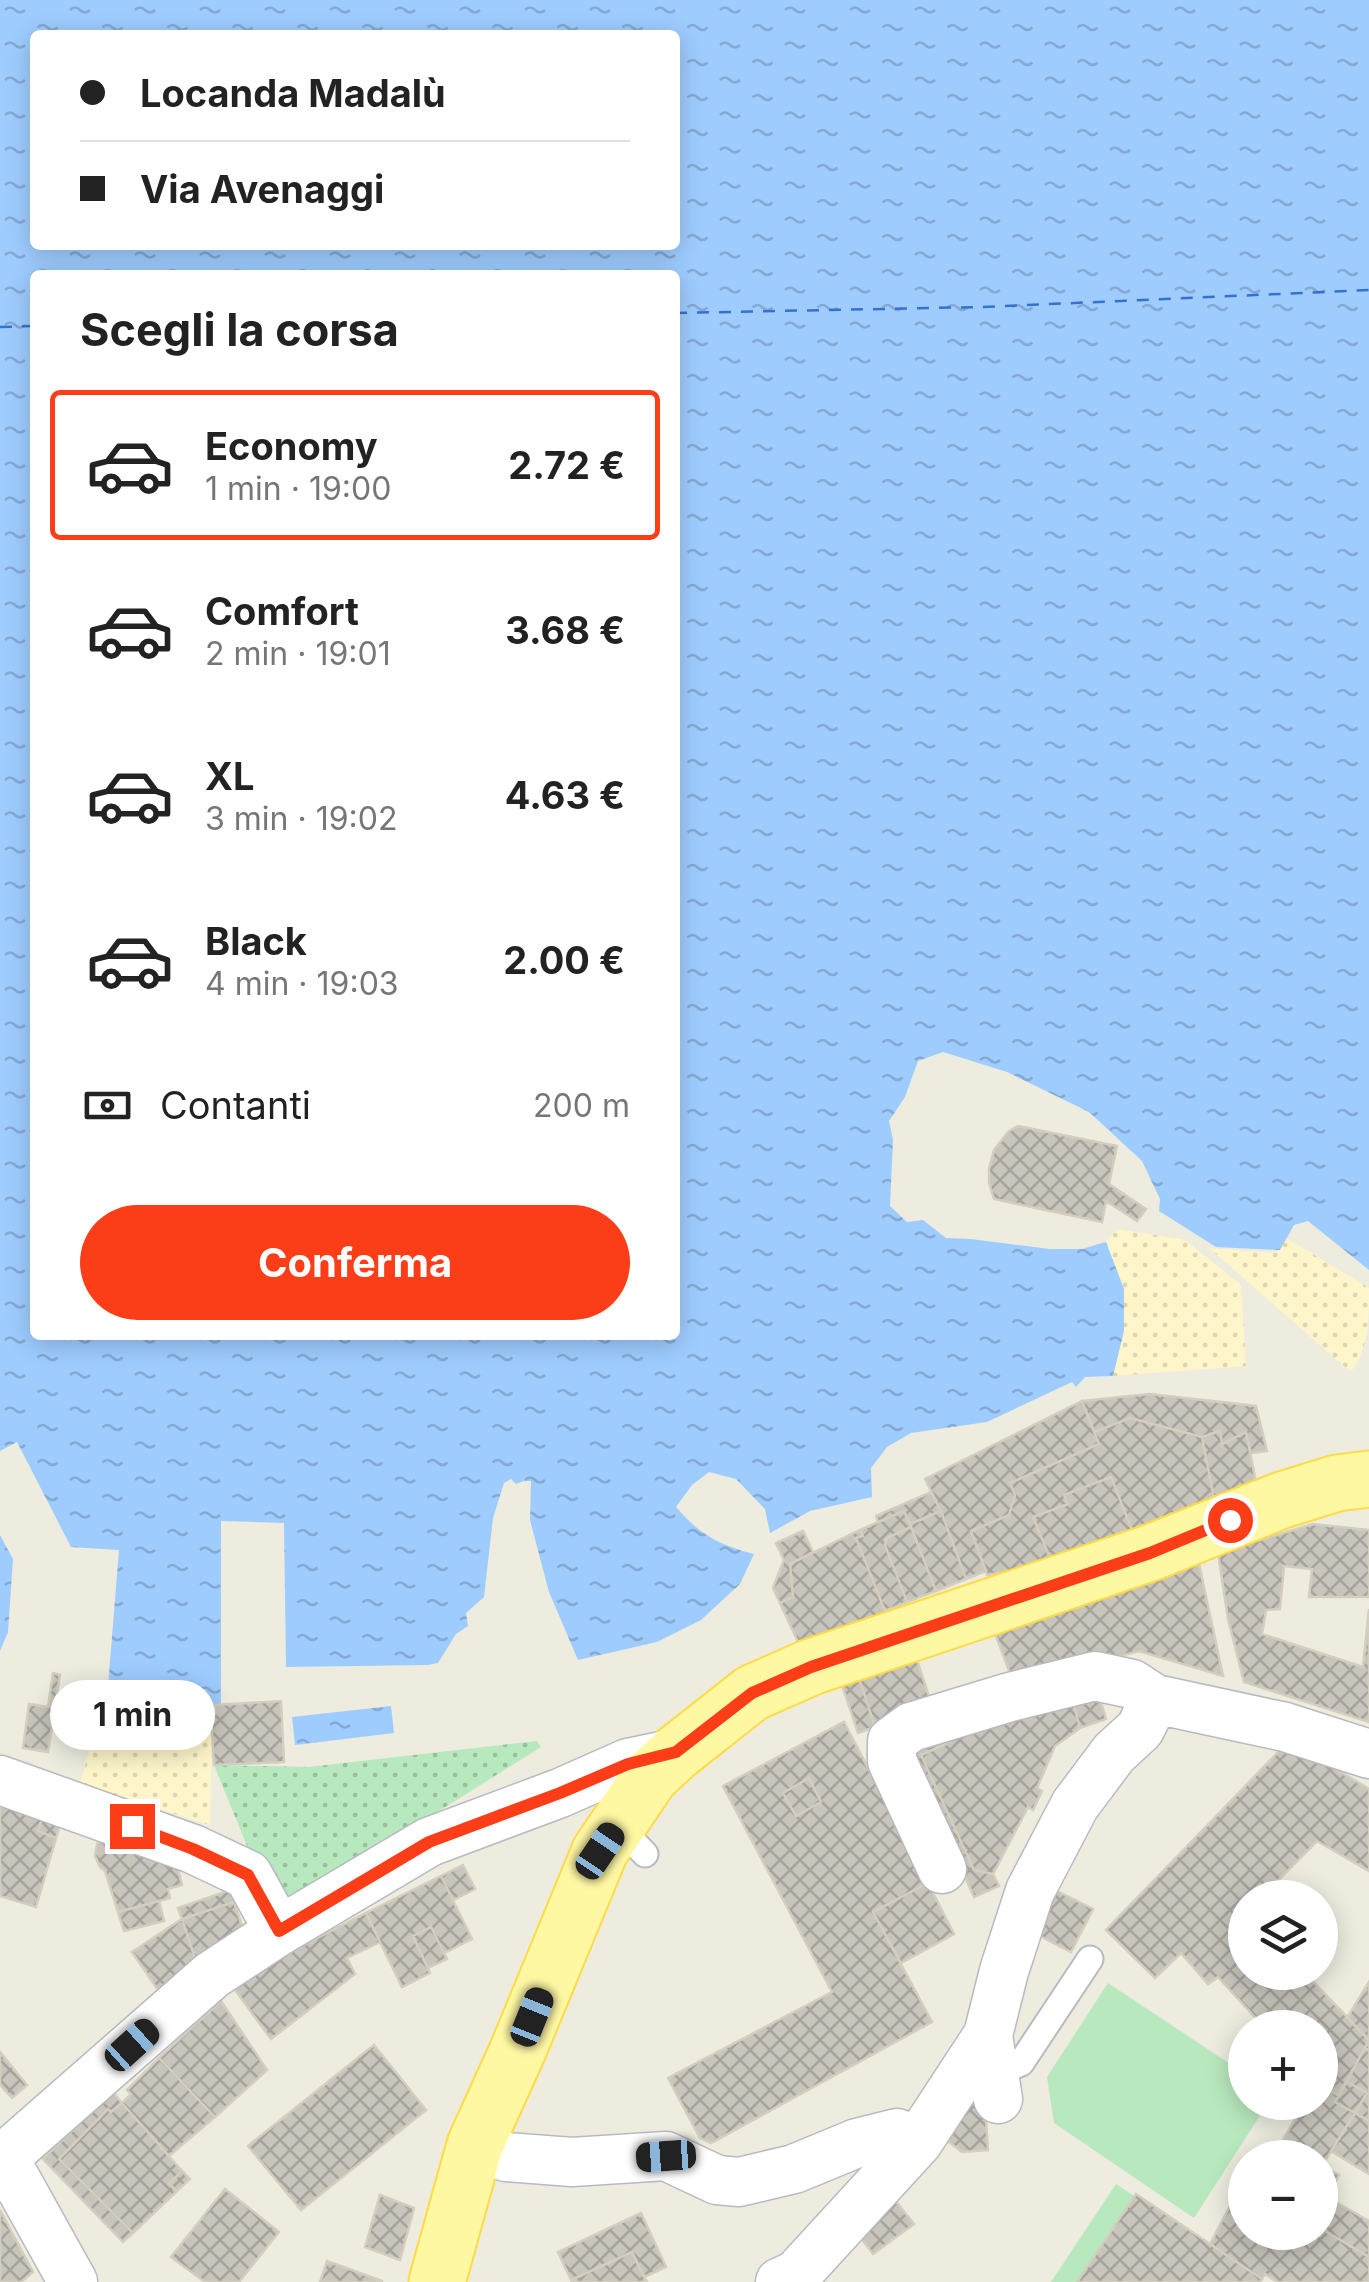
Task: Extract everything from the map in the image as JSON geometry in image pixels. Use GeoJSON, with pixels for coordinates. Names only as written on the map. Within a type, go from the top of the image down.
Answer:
{"type":"FeatureCollection","features":[{"type":"Feature","properties":{"kind":"main road"},"geometry":{"type":"LineString","coordinates":[[437,2282],[475,2145],[600,1851],[631,1840],[651,1776],[676,1752],[752,1693],[811,1667],[1150,1553],[1282,1500],[1358,1476]]}},
{"type":"Feature","properties":{"kind":"street"},"geometry":{"type":"LineString","coordinates":[[942,1870],[892,1760],[892,1741],[911,1727],[1010,1696],[1096,1676],[1132,1684],[1155,1699],[1286,1727],[1369,1754]]}},
{"type":"Feature","properties":{"kind":"street"},"geometry":{"type":"LineString","coordinates":[[780,2282],[796,2274],[993,2067],[1004,1971],[1030,1891],[1074,1805],[1114,1753],[1140,1730],[1155,1699]]}},
{"type":"Feature","properties":{"kind":"street"},"geometry":{"type":"LineString","coordinates":[[74,2282],[2,2159],[212,1975],[279,1931],[429,1842],[628,1764],[676,1752]]}},
{"type":"Feature","properties":{"kind":"street"},"geometry":{"type":"LineString","coordinates":[[0,1780],[193,1849],[248,1875],[279,1931]]}},
{"type":"Feature","properties":{"kind":"street"},"geometry":{"type":"LineString","coordinates":[[475,2145],[506,2157],[572,2162],[666,2156],[717,2180],[739,2182],[794,2169],[858,2143],[898,2134],[918,2142]]}},
{"type":"Feature","properties":{"kind":"lane"},"geometry":{"type":"LineString","coordinates":[[993,2067],[1009,2068],[1021,2063],[1090,1959]]}},
{"type":"Feature","properties":{"kind":"green space"},"geometry":{"type":"Polygon","coordinates":[[[537,1741],[541,1747],[302,1897],[282,1895],[254,1863],[214,1765],[309,1767],[537,1741]]]}},
{"type":"Feature","properties":{"kind":"green space"},"geometry":{"type":"Polygon","coordinates":[[[1108,1983],[1228,2063],[1228,2120],[1257,2120],[1244,2140],[1228,2140],[1228,2165],[1194,2218],[1054,2123],[1047,2077],[1108,1983]]]}},
{"type":"Feature","properties":{"kind":"green space"},"geometry":{"type":"Polygon","coordinates":[[[1116,2184],[1263,2282],[1051,2282],[1116,2184]]]}},
{"type":"Feature","properties":{"kind":"sand"},"geometry":{"type":"Polygon","coordinates":[[[1117,1229],[1185,1240],[1241,1285],[1246,1366],[1113,1376],[1124,1331],[1124,1289],[1106,1242],[1117,1229]]]}},
{"type":"Feature","properties":{"kind":"sand"},"geometry":{"type":"Polygon","coordinates":[[[1286,1238],[1369,1288],[1367,1333],[1351,1372],[1209,1248],[1277,1253],[1286,1238]]]}},
{"type":"Feature","properties":{"kind":"sand"},"geometry":{"type":"Polygon","coordinates":[[[106,1711],[212,1717],[210,1825],[80,1784],[92,1740],[106,1711]]]}},
{"type":"Feature","properties":{"kind":"water"},"geometry":{"type":"Polygon","coordinates":[[[0,0],[1369,0],[1369,1270],[1308,1221],[1294,1225],[1280,1250],[1216,1247],[1159,1211],[1160,1199],[1142,1161],[1089,1112],[1007,1072],[943,1052],[918,1061],[905,1097],[889,1121],[893,1140],[890,1206],[907,1222],[923,1220],[946,1238],[1050,1249],[1082,1249],[1106,1242],[1124,1289],[1124,1331],[1113,1376],[1085,1377],[1076,1387],[1072,1382],[987,1422],[911,1433],[887,1447],[871,1468],[872,1497],[810,1511],[770,1533],[765,1509],[736,1479],[709,1472],[692,1485],[676,1507],[710,1537],[754,1554],[740,1584],[701,1620],[657,1642],[578,1660],[549,1592],[530,1520],[531,1481],[516,1484],[511,1479],[504,1483],[493,1518],[484,1597],[466,1613],[468,1626],[456,1634],[438,1663],[428,1665],[286,1667],[284,1523],[221,1521],[221,1717],[106,1711],[119,1550],[71,1547],[17,1442],[0,1451],[0,0]]]}},
{"type":"Feature","properties":{"kind":"water"},"geometry":{"type":"Polygon","coordinates":[[[0,1535],[13,1559],[8,1632],[0,1651],[0,1535]]]}},
{"type":"Feature","properties":{"kind":"water"},"geometry":{"type":"Polygon","coordinates":[[[391,1706],[394,1733],[295,1745],[292,1717],[391,1706]]]}},
{"type":"Feature","properties":{"kind":"building"},"geometry":{"type":"Polygon","coordinates":[[[1018,1126],[1117,1146],[1109,1184],[1146,1209],[1137,1221],[1106,1201],[1102,1222],[994,1199],[989,1169],[994,1150],[1018,1126]]]}},
{"type":"Feature","properties":{"kind":"building"},"geometry":{"type":"Polygon","coordinates":[[[1149,1394],[1256,1406],[1267,1451],[1251,1453],[1246,1432],[1222,1444],[1220,1431],[1202,1437],[1130,1418],[1094,1432],[1082,1401],[1149,1394]]]}},
{"type":"Feature","properties":{"kind":"building"},"geometry":{"type":"Polygon","coordinates":[[[1082,1401],[1099,1444],[1010,1483],[1015,1495],[1009,1515],[971,1531],[986,1571],[966,1579],[925,1479],[1082,1401]]]}},
{"type":"Feature","properties":{"kind":"building"},"geometry":{"type":"Polygon","coordinates":[[[1130,1418],[1202,1437],[1214,1499],[1133,1532],[1111,1477],[1064,1495],[1068,1504],[1033,1517],[1053,1565],[987,1575],[971,1531],[1009,1515],[1015,1495],[1010,1483],[1099,1444],[1094,1432],[1130,1418]]]}},
{"type":"Feature","properties":{"kind":"building"},"geometry":{"type":"Polygon","coordinates":[[[1220,1431],[1222,1444],[1246,1432],[1256,1482],[1214,1499],[1202,1437],[1220,1431]]]}},
{"type":"Feature","properties":{"kind":"building"},"geometry":{"type":"Polygon","coordinates":[[[1111,1477],[1133,1532],[1053,1565],[1033,1517],[1068,1504],[1064,1495],[1111,1477]]]}},
{"type":"Feature","properties":{"kind":"building"},"geometry":{"type":"Polygon","coordinates":[[[931,1492],[941,1511],[910,1524],[904,1511],[878,1522],[876,1516],[931,1492]]]}},
{"type":"Feature","properties":{"kind":"building"},"geometry":{"type":"Polygon","coordinates":[[[904,1511],[911,1527],[887,1538],[885,1545],[907,1602],[885,1611],[856,1538],[863,1536],[860,1530],[904,1511]]]}},
{"type":"Feature","properties":{"kind":"building"},"geometry":{"type":"Polygon","coordinates":[[[941,1511],[966,1579],[936,1591],[910,1524],[941,1511]]]}},
{"type":"Feature","properties":{"kind":"building"},"geometry":{"type":"Polygon","coordinates":[[[1313,1524],[1369,1530],[1369,1597],[1309,1597],[1312,1569],[1284,1566],[1280,1609],[1266,1610],[1262,1634],[1363,1667],[1369,1609],[1369,1722],[1244,1682],[1228,1619],[1218,1553],[1313,1524]]]}},
{"type":"Feature","properties":{"kind":"building"},"geometry":{"type":"Polygon","coordinates":[[[911,1527],[936,1591],[907,1602],[885,1545],[887,1538],[911,1527]]]}},
{"type":"Feature","properties":{"kind":"building"},"geometry":{"type":"Polygon","coordinates":[[[860,1530],[863,1536],[856,1538],[887,1616],[799,1644],[780,1603],[793,1597],[790,1564],[860,1530]]]}},
{"type":"Feature","properties":{"kind":"building"},"geometry":{"type":"Polygon","coordinates":[[[803,1531],[813,1552],[790,1564],[793,1597],[780,1603],[773,1588],[784,1560],[776,1543],[803,1531]]]}},
{"type":"Feature","properties":{"kind":"building"},"geometry":{"type":"Polygon","coordinates":[[[1198,1559],[1223,1676],[1139,1651],[1014,1684],[992,1625],[1198,1559]]]}},
{"type":"Feature","properties":{"kind":"building"},"geometry":{"type":"Polygon","coordinates":[[[917,1660],[933,1709],[875,1727],[859,1678],[917,1660]]]}},
{"type":"Feature","properties":{"kind":"building"},"geometry":{"type":"Polygon","coordinates":[[[53,1673],[60,1675],[48,1752],[23,1748],[29,1704],[48,1707],[53,1673]]]}},
{"type":"Feature","properties":{"kind":"building"},"geometry":{"type":"Polygon","coordinates":[[[859,1678],[875,1727],[858,1733],[840,1679],[859,1678]]]}},
{"type":"Feature","properties":{"kind":"building"},"geometry":{"type":"Polygon","coordinates":[[[1097,1689],[1106,1719],[1080,1728],[1073,1702],[944,1739],[946,1744],[921,1755],[974,1870],[993,1874],[999,1886],[974,1897],[912,1757],[916,1747],[1097,1689]]]}},
{"type":"Feature","properties":{"kind":"building"},"geometry":{"type":"Polygon","coordinates":[[[281,1701],[284,1762],[214,1765],[211,1714],[215,1714],[215,1705],[281,1701]]]}},
{"type":"Feature","properties":{"kind":"building"},"geometry":{"type":"Polygon","coordinates":[[[1073,1702],[1080,1728],[1055,1746],[1037,1788],[1042,1791],[1033,1810],[1028,1807],[993,1874],[974,1870],[921,1755],[946,1744],[944,1739],[1073,1702]]]}},
{"type":"Feature","properties":{"kind":"building"},"geometry":{"type":"Polygon","coordinates":[[[844,1722],[928,1883],[873,1912],[932,2022],[711,2143],[700,2138],[668,2078],[832,1992],[723,1786],[844,1722]]]}},
{"type":"Feature","properties":{"kind":"building"},"geometry":{"type":"Polygon","coordinates":[[[1296,1745],[1369,1789],[1369,1871],[1317,1841],[1279,1880],[1228,1880],[1228,1988],[1218,1977],[1208,1984],[1181,1953],[1155,1978],[1106,1930],[1283,1747],[1296,1745]]]}},
{"type":"Feature","properties":{"kind":"building"},"geometry":{"type":"Polygon","coordinates":[[[809,1778],[821,1802],[796,1816],[783,1793],[809,1778]]]}},
{"type":"Feature","properties":{"kind":"building"},"geometry":{"type":"Polygon","coordinates":[[[0,1804],[43,1817],[38,1831],[56,1838],[36,1907],[0,1896],[0,1804]]]}},
{"type":"Feature","properties":{"kind":"building"},"geometry":{"type":"Polygon","coordinates":[[[43,1817],[62,1818],[56,1838],[38,1831],[43,1817]]]}},
{"type":"Feature","properties":{"kind":"building"},"geometry":{"type":"Polygon","coordinates":[[[101,1839],[174,1853],[182,1885],[168,1889],[170,1898],[118,1912],[105,1871],[95,1856],[101,1839]]]}},
{"type":"Feature","properties":{"kind":"building"},"geometry":{"type":"Polygon","coordinates":[[[463,1865],[475,1889],[453,1900],[441,1876],[463,1865]]]}},
{"type":"Feature","properties":{"kind":"building"},"geometry":{"type":"Polygon","coordinates":[[[441,1876],[472,1939],[444,1953],[431,1927],[413,1936],[430,1973],[402,1987],[366,1913],[441,1876]]]}},
{"type":"Feature","properties":{"kind":"building"},"geometry":{"type":"Polygon","coordinates":[[[928,1883],[954,1934],[901,1963],[873,1912],[928,1883]]]}},
{"type":"Feature","properties":{"kind":"building"},"geometry":{"type":"Polygon","coordinates":[[[230,1890],[234,1902],[182,1919],[178,1908],[230,1890]]]}},
{"type":"Feature","properties":{"kind":"building"},"geometry":{"type":"Polygon","coordinates":[[[1055,1890],[1093,1909],[1071,1952],[1036,1934],[1055,1890]]]}},
{"type":"Feature","properties":{"kind":"building"},"geometry":{"type":"Polygon","coordinates":[[[159,1901],[164,1921],[124,1931],[118,1912],[159,1901]]]}},
{"type":"Feature","properties":{"kind":"building"},"geometry":{"type":"Polygon","coordinates":[[[234,1902],[244,1932],[195,1958],[182,1919],[234,1902]]]}},
{"type":"Feature","properties":{"kind":"building"},"geometry":{"type":"Polygon","coordinates":[[[366,1913],[380,1942],[347,1958],[355,1974],[271,2039],[230,1983],[366,1913]]]}},
{"type":"Feature","properties":{"kind":"building"},"geometry":{"type":"Polygon","coordinates":[[[182,1919],[195,1958],[158,1990],[132,1952],[182,1919]]]}},
{"type":"Feature","properties":{"kind":"building"},"geometry":{"type":"Polygon","coordinates":[[[431,1927],[447,1959],[428,1968],[413,1936],[431,1927]]]}},
{"type":"Feature","properties":{"kind":"building"},"geometry":{"type":"Polygon","coordinates":[[[1369,1982],[1369,2040],[1347,2018],[1369,1982]]]}},
{"type":"Feature","properties":{"kind":"building"},"geometry":{"type":"Polygon","coordinates":[[[1230,1990],[1321,1990],[1369,2040],[1339,2096],[1338,2010],[1248,2010],[1230,1990]]]}},
{"type":"Feature","properties":{"kind":"building"},"geometry":{"type":"Polygon","coordinates":[[[221,2001],[267,2070],[215,2117],[159,2058],[221,2001]]]}},
{"type":"Feature","properties":{"kind":"building"},"geometry":{"type":"Polygon","coordinates":[[[374,2045],[426,2110],[301,2210],[248,2146],[374,2045]]]}},
{"type":"Feature","properties":{"kind":"building"},"geometry":{"type":"Polygon","coordinates":[[[1365,2048],[1369,2051],[1369,2121],[1355,2113],[1367,2093],[1346,2081],[1365,2048]]]}},
{"type":"Feature","properties":{"kind":"building"},"geometry":{"type":"Polygon","coordinates":[[[0,2052],[27,2085],[12,2098],[0,2085],[0,2052]]]}},
{"type":"Feature","properties":{"kind":"building"},"geometry":{"type":"Polygon","coordinates":[[[159,2058],[215,2117],[169,2156],[122,2103],[131,2094],[127,2090],[159,2058]]]}},
{"type":"Feature","properties":{"kind":"building"},"geometry":{"type":"Polygon","coordinates":[[[1346,2081],[1367,2093],[1355,2113],[1338,2104],[1346,2081]]]}},
{"type":"Feature","properties":{"kind":"building"},"geometry":{"type":"Polygon","coordinates":[[[112,2091],[122,2103],[111,2112],[108,2109],[59,2159],[133,2233],[123,2242],[43,2159],[112,2091]]]}},
{"type":"Feature","properties":{"kind":"building"},"geometry":{"type":"Polygon","coordinates":[[[963,2102],[985,2105],[988,2150],[962,2152],[940,2135],[963,2102]]]}},
{"type":"Feature","properties":{"kind":"building"},"geometry":{"type":"Polygon","coordinates":[[[122,2103],[182,2171],[169,2184],[177,2191],[133,2233],[59,2159],[108,2109],[111,2112],[122,2103]]]}},
{"type":"Feature","properties":{"kind":"building"},"geometry":{"type":"Polygon","coordinates":[[[1338,2104],[1355,2113],[1338,2140],[1283,2140],[1294,2120],[1338,2120],[1338,2104]]]}},
{"type":"Feature","properties":{"kind":"building"},"geometry":{"type":"Polygon","coordinates":[[[1355,2113],[1369,2121],[1369,2174],[1338,2155],[1338,2140],[1355,2113]]]}},
{"type":"Feature","properties":{"kind":"building"},"geometry":{"type":"Polygon","coordinates":[[[182,2171],[190,2179],[177,2191],[169,2184],[182,2171]]]}},
{"type":"Feature","properties":{"kind":"building"},"geometry":{"type":"Polygon","coordinates":[[[225,2189],[279,2232],[239,2282],[205,2282],[171,2257],[225,2189]]]}},
{"type":"Feature","properties":{"kind":"building"},"geometry":{"type":"Polygon","coordinates":[[[1136,2194],[1262,2279],[1260,2282],[1077,2282],[1136,2194]]]}},
{"type":"Feature","properties":{"kind":"building"},"geometry":{"type":"Polygon","coordinates":[[[380,2195],[414,2208],[400,2260],[365,2247],[380,2195]]]}},
{"type":"Feature","properties":{"kind":"building"},"geometry":{"type":"Polygon","coordinates":[[[891,2195],[914,2224],[873,2254],[851,2225],[891,2195]]]}},
{"type":"Feature","properties":{"kind":"building"},"geometry":{"type":"Polygon","coordinates":[[[1338,2203],[1369,2221],[1369,2257],[1338,2239],[1338,2203]]]}},
{"type":"Feature","properties":{"kind":"building"},"geometry":{"type":"Polygon","coordinates":[[[0,2210],[33,2272],[21,2282],[0,2282],[0,2210]]]}},
{"type":"Feature","properties":{"kind":"building"},"geometry":{"type":"Polygon","coordinates":[[[1228,2210],[1228,2250],[1338,2250],[1338,2239],[1369,2257],[1369,2282],[1277,2282],[1265,2274],[1262,2279],[1210,2244],[1228,2210]]]}},
{"type":"Feature","properties":{"kind":"building"},"geometry":{"type":"Polygon","coordinates":[[[641,2213],[666,2267],[644,2277],[632,2252],[571,2280],[558,2252],[641,2213]]]}},
{"type":"Feature","properties":{"kind":"building"},"geometry":{"type":"Polygon","coordinates":[[[632,2252],[647,2282],[571,2280],[632,2252]]]}},
{"type":"Feature","properties":{"kind":"building"},"geometry":{"type":"Polygon","coordinates":[[[327,2261],[382,2281],[382,2282],[320,2282],[327,2261]]]}},
{"type":"Feature","properties":{"kind":"ferry route"},"geometry":{"type":"LineString","coordinates":[[680,313],[983,307],[1369,290]]}},
{"type":"Feature","properties":{"kind":"ferry route"},"geometry":{"type":"LineString","coordinates":[[0,327],[30,326]]}},
{"type":"Feature","properties":{"kind":"route"},"geometry":{"type":"LineString","coordinates":[[132,1826],[248,1875],[279,1931],[429,1842],[628,1764],[676,1752],[752,1693],[811,1667],[1150,1553],[1230,1520]]}}]}
